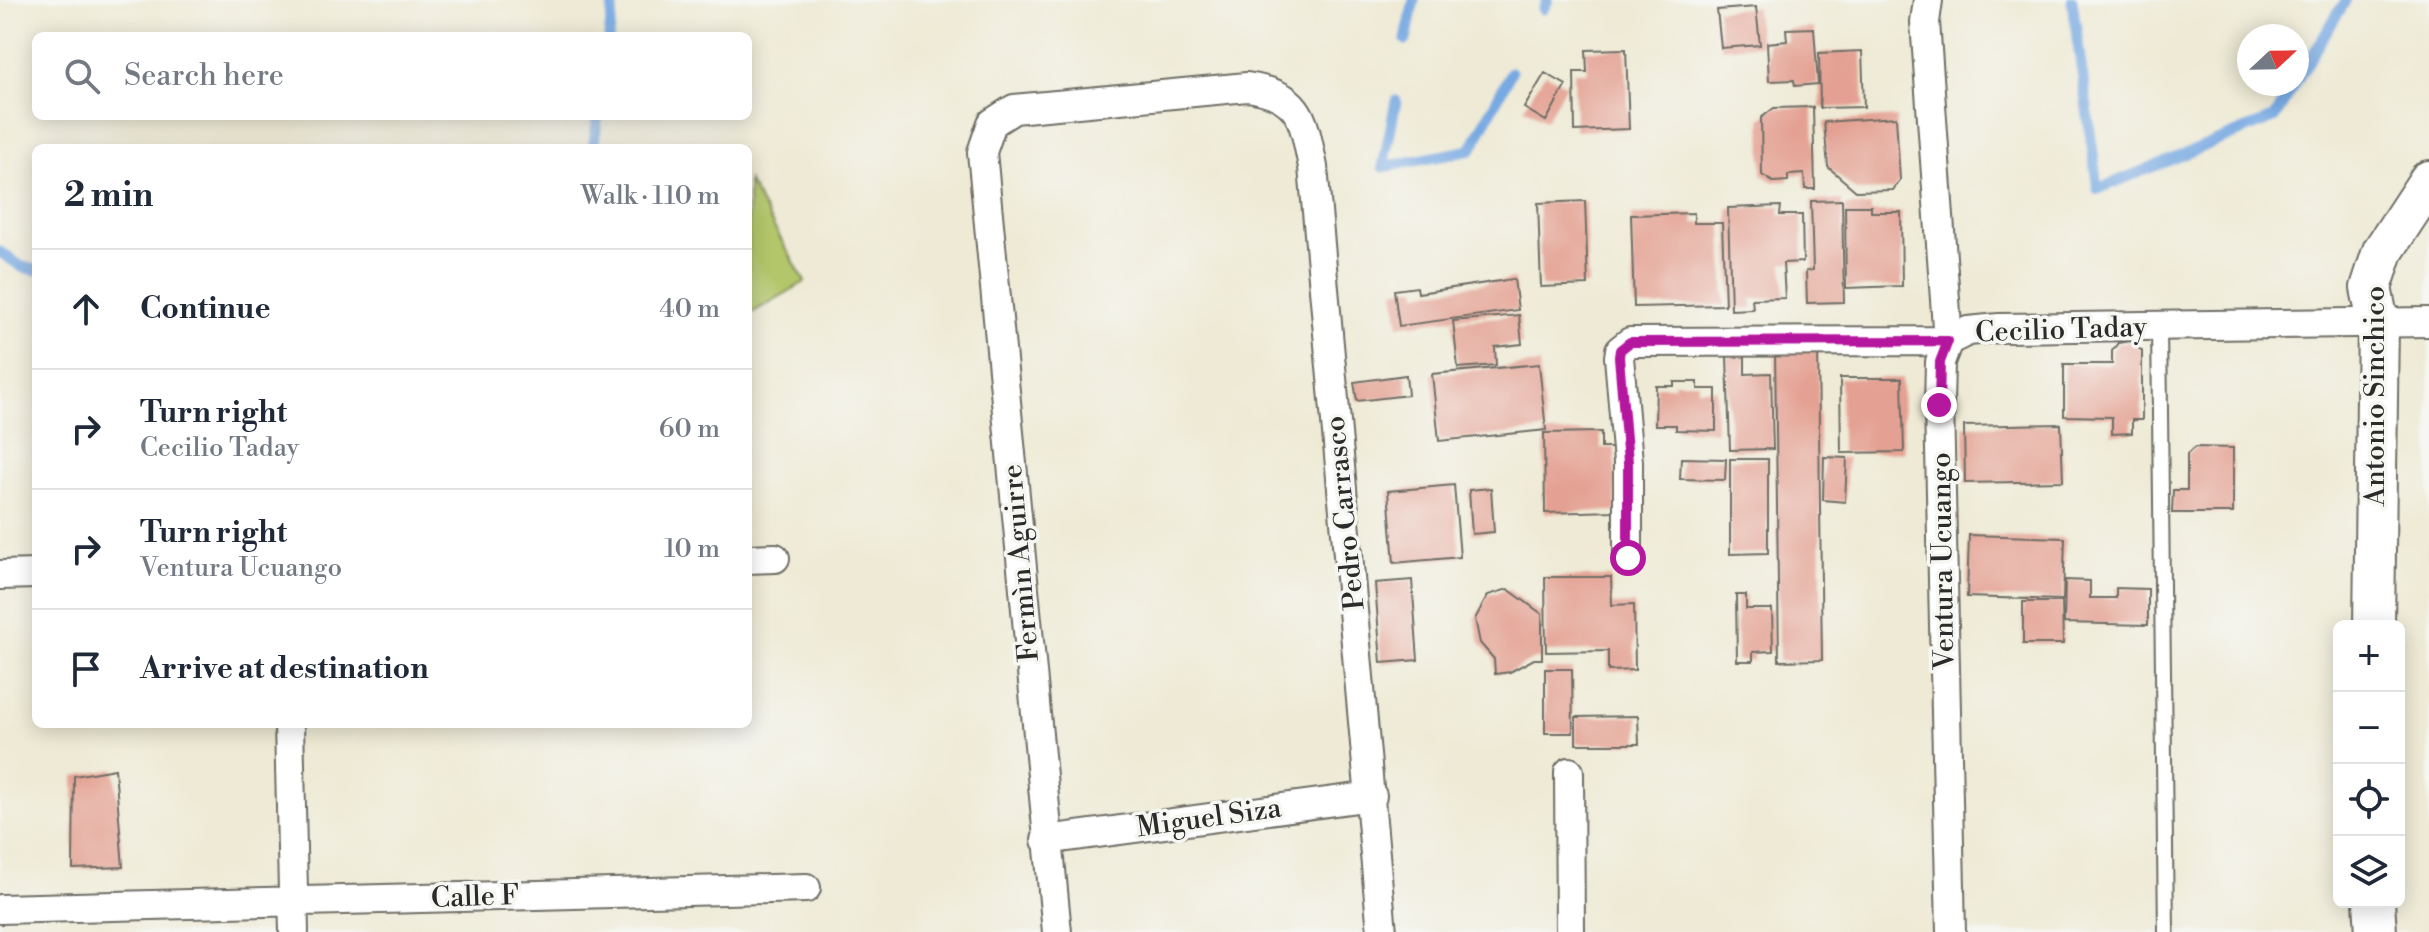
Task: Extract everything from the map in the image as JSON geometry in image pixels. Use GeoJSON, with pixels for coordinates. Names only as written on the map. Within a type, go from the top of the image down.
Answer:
{"type":"FeatureCollection","features":[{"type":"Feature","properties":{"kind":"street","name":"Ventura Ucuango"},"geometry":{"type":"LineString","coordinates":[[1921,7],[1948,341],[1940,362],[1939,405],[1951,932]]}},
{"type":"Feature","properties":{"kind":"street","name":"Fermìn Aguirre"},"geometry":{"type":"LineString","coordinates":[[1057,932],[982,152],[992,123],[1014,109],[1247,87],[1274,91],[1288,99]]}},
{"type":"Feature","properties":{"kind":"street","name":"Pedro Carrasco"},"geometry":{"type":"LineString","coordinates":[[1288,99],[1299,111],[1313,167],[1382,932]]}},
{"type":"Feature","properties":{"kind":"street","name":"Antonio Sinchico"},"geometry":{"type":"LineString","coordinates":[[2374,620],[2378,322],[2371,288],[2383,251],[2429,181]]}},
{"type":"Feature","properties":{"kind":"street","name":"Cecilio Taday"},"geometry":{"type":"LineString","coordinates":[[1628,558],[1628,462],[1620,368],[1620,350],[1624,345],[1645,340],[1948,341],[1968,331],[1999,328],[2429,322]]}},
{"type":"Feature","properties":{"kind":"street"},"geometry":{"type":"LineString","coordinates":[[0,575],[32,574]]}},
{"type":"Feature","properties":{"kind":"street"},"geometry":{"type":"LineString","coordinates":[[289,728],[294,932]]}},
{"type":"Feature","properties":{"kind":"street"},"geometry":{"type":"LineString","coordinates":[[1569,772],[1570,932]]}},
{"type":"Feature","properties":{"kind":"street","name":"Miguel Siza"},"geometry":{"type":"LineString","coordinates":[[1046,840],[1372,796]]}},
{"type":"Feature","properties":{"kind":"street","name":"Calle F"},"geometry":{"type":"LineString","coordinates":[[0,909],[806,888]]}},
{"type":"Feature","properties":{"kind":"street"},"geometry":{"type":"LineString","coordinates":[[2374,908],[2376,932]]}},
{"type":"Feature","properties":{"kind":"lane"},"geometry":{"type":"LineString","coordinates":[[2159,326],[2166,932]]}},
{"type":"Feature","properties":{"kind":"green space"},"geometry":{"type":"Polygon","coordinates":[[[752,188],[805,282],[752,313],[752,188]]]}},
{"type":"Feature","properties":{"kind":"building"},"geometry":{"type":"Polygon","coordinates":[[[1756,7],[1760,45],[1721,48],[1717,10],[1756,7]]]}},
{"type":"Feature","properties":{"kind":"building"},"geometry":{"type":"Polygon","coordinates":[[[1814,28],[1818,84],[1795,86],[1794,80],[1769,81],[1767,43],[1787,41],[1786,29],[1814,28]]]}},
{"type":"Feature","properties":{"kind":"building"},"geometry":{"type":"Polygon","coordinates":[[[1626,49],[1629,129],[1575,131],[1574,72],[1587,72],[1586,50],[1626,49]]]}},
{"type":"Feature","properties":{"kind":"building"},"geometry":{"type":"Polygon","coordinates":[[[1862,51],[1864,107],[1820,108],[1819,53],[1862,51]]]}},
{"type":"Feature","properties":{"kind":"building"},"geometry":{"type":"Polygon","coordinates":[[[1545,73],[1566,85],[1546,121],[1524,108],[1545,73]]]}},
{"type":"Feature","properties":{"kind":"building"},"geometry":{"type":"Polygon","coordinates":[[[1813,107],[1815,189],[1805,189],[1804,174],[1788,175],[1788,181],[1773,182],[1762,175],[1761,118],[1774,108],[1813,107]]]}},
{"type":"Feature","properties":{"kind":"building"},"geometry":{"type":"Polygon","coordinates":[[[1896,117],[1900,180],[1893,190],[1856,191],[1828,167],[1824,122],[1896,117]]]}},
{"type":"Feature","properties":{"kind":"building"},"geometry":{"type":"Polygon","coordinates":[[[1842,200],[1844,302],[1807,303],[1806,271],[1813,270],[1811,201],[1842,200]]]}},
{"type":"Feature","properties":{"kind":"building"},"geometry":{"type":"Polygon","coordinates":[[[1585,201],[1588,285],[1541,287],[1538,203],[1585,201]]]}},
{"type":"Feature","properties":{"kind":"building"},"geometry":{"type":"Polygon","coordinates":[[[1781,206],[1780,215],[1802,215],[1803,262],[1783,263],[1785,298],[1752,299],[1753,309],[1731,310],[1728,208],[1781,206]]]}},
{"type":"Feature","properties":{"kind":"building"},"geometry":{"type":"Polygon","coordinates":[[[1845,206],[1871,206],[1871,212],[1901,212],[1902,286],[1846,288],[1845,206]]]}},
{"type":"Feature","properties":{"kind":"building"},"geometry":{"type":"Polygon","coordinates":[[[1694,213],[1694,223],[1722,223],[1725,305],[1634,307],[1631,215],[1694,213]]]}},
{"type":"Feature","properties":{"kind":"building"},"geometry":{"type":"Polygon","coordinates":[[[1514,279],[1518,310],[1399,326],[1394,290],[1417,287],[1418,293],[1514,279]]]}},
{"type":"Feature","properties":{"kind":"building"},"geometry":{"type":"Polygon","coordinates":[[[1519,315],[1522,344],[1495,347],[1496,365],[1458,368],[1453,321],[1519,315]]]}},
{"type":"Feature","properties":{"kind":"building"},"geometry":{"type":"Polygon","coordinates":[[[2130,341],[2142,351],[2142,420],[2132,420],[2132,433],[2112,434],[2112,417],[2064,416],[2064,364],[2112,364],[2112,351],[2118,343],[2130,341]]]}},
{"type":"Feature","properties":{"kind":"building"},"geometry":{"type":"Polygon","coordinates":[[[1775,349],[1818,349],[1822,660],[1779,661],[1775,349]]]}},
{"type":"Feature","properties":{"kind":"building"},"geometry":{"type":"Polygon","coordinates":[[[1727,356],[1745,356],[1745,374],[1771,373],[1773,449],[1730,450],[1727,356]]]}},
{"type":"Feature","properties":{"kind":"building"},"geometry":{"type":"Polygon","coordinates":[[[1539,364],[1546,430],[1439,441],[1432,374],[1539,364]]]}},
{"type":"Feature","properties":{"kind":"building"},"geometry":{"type":"Polygon","coordinates":[[[1406,375],[1408,395],[1357,401],[1354,382],[1406,375]]]}},
{"type":"Feature","properties":{"kind":"building"},"geometry":{"type":"Polygon","coordinates":[[[1840,378],[1902,378],[1904,452],[1841,453],[1840,378]]]}},
{"type":"Feature","properties":{"kind":"building"},"geometry":{"type":"Polygon","coordinates":[[[1674,382],[1698,382],[1698,389],[1716,389],[1716,431],[1676,430],[1676,425],[1655,425],[1656,386],[1674,386],[1674,382]]]}},
{"type":"Feature","properties":{"kind":"building"},"geometry":{"type":"Polygon","coordinates":[[[2061,424],[2063,481],[1965,483],[1964,426],[2061,424]]]}},
{"type":"Feature","properties":{"kind":"building"},"geometry":{"type":"Polygon","coordinates":[[[1601,432],[1601,448],[1615,448],[1616,511],[1545,513],[1544,433],[1601,432]]]}},
{"type":"Feature","properties":{"kind":"building"},"geometry":{"type":"Polygon","coordinates":[[[2195,447],[2233,448],[2233,513],[2172,513],[2173,490],[2187,490],[2187,454],[2195,447]]]}},
{"type":"Feature","properties":{"kind":"building"},"geometry":{"type":"Polygon","coordinates":[[[1824,457],[1847,458],[1845,502],[1823,500],[1824,457]]]}},
{"type":"Feature","properties":{"kind":"building"},"geometry":{"type":"Polygon","coordinates":[[[1681,458],[1726,459],[1725,480],[1680,479],[1681,458]]]}},
{"type":"Feature","properties":{"kind":"building"},"geometry":{"type":"Polygon","coordinates":[[[1730,459],[1768,459],[1768,553],[1730,554],[1730,459]]]}},
{"type":"Feature","properties":{"kind":"building"},"geometry":{"type":"Polygon","coordinates":[[[1454,485],[1460,557],[1394,563],[1388,491],[1454,485]]]}},
{"type":"Feature","properties":{"kind":"building"},"geometry":{"type":"Polygon","coordinates":[[[1491,488],[1494,532],[1472,534],[1469,490],[1491,488]]]}},
{"type":"Feature","properties":{"kind":"building"},"geometry":{"type":"Polygon","coordinates":[[[1969,535],[2065,538],[2063,600],[1967,597],[1969,535]]]}},
{"type":"Feature","properties":{"kind":"building"},"geometry":{"type":"Polygon","coordinates":[[[1545,577],[1611,577],[1612,605],[1634,604],[1635,670],[1608,671],[1608,651],[1546,652],[1545,577]]]}},
{"type":"Feature","properties":{"kind":"building"},"geometry":{"type":"Polygon","coordinates":[[[1412,580],[1418,660],[1381,663],[1375,583],[1412,580]]]}},
{"type":"Feature","properties":{"kind":"building"},"geometry":{"type":"Polygon","coordinates":[[[2065,580],[2090,581],[2090,598],[2116,598],[2116,588],[2148,589],[2148,625],[2064,623],[2065,580]]]}},
{"type":"Feature","properties":{"kind":"building"},"geometry":{"type":"Polygon","coordinates":[[[1508,589],[1542,614],[1542,659],[1534,659],[1510,672],[1495,674],[1494,659],[1480,643],[1475,619],[1488,595],[1508,589]]]}},
{"type":"Feature","properties":{"kind":"building"},"geometry":{"type":"Polygon","coordinates":[[[1736,595],[1746,595],[1746,609],[1772,609],[1773,651],[1753,652],[1753,661],[1737,661],[1736,595]]]}},
{"type":"Feature","properties":{"kind":"building"},"geometry":{"type":"Polygon","coordinates":[[[2023,602],[2062,602],[2063,644],[2023,644],[2023,602]]]}},
{"type":"Feature","properties":{"kind":"building"},"geometry":{"type":"Polygon","coordinates":[[[1545,669],[1572,669],[1573,733],[1545,733],[1545,669]]]}},
{"type":"Feature","properties":{"kind":"building"},"geometry":{"type":"Polygon","coordinates":[[[1638,716],[1639,744],[1576,744],[1576,717],[1638,716]]]}},
{"type":"Feature","properties":{"kind":"building"},"geometry":{"type":"Polygon","coordinates":[[[115,769],[123,867],[73,869],[74,776],[115,769]]]}},
{"type":"Feature","properties":{"kind":"waterway"},"geometry":{"type":"LineString","coordinates":[[610,32],[614,0]]}},
{"type":"Feature","properties":{"kind":"waterway"},"geometry":{"type":"LineString","coordinates":[[1406,40],[1414,0]]}},
{"type":"Feature","properties":{"kind":"waterway"},"geometry":{"type":"LineString","coordinates":[[1543,9],[1548,0]]}},
{"type":"Feature","properties":{"kind":"waterway"},"geometry":{"type":"LineString","coordinates":[[2072,0],[2098,189],[2274,118],[2288,96]]}},
{"type":"Feature","properties":{"kind":"waterway"},"geometry":{"type":"LineString","coordinates":[[2309,60],[2346,0]]}},
{"type":"Feature","properties":{"kind":"waterway"},"geometry":{"type":"LineString","coordinates":[[1396,101],[1383,167],[1471,150],[1511,72]]}},
{"type":"Feature","properties":{"kind":"waterway"},"geometry":{"type":"LineString","coordinates":[[594,144],[597,120]]}},
{"type":"Feature","properties":{"kind":"waterway"},"geometry":{"type":"LineString","coordinates":[[0,252],[22,267],[32,269]]}},
{"type":"Feature","properties":{"kind":"route"},"geometry":{"type":"LineString","coordinates":[[1628,558],[1628,462],[1619,357],[1620,350],[1630,342],[1948,341],[1940,362],[1939,405]]}}]}
